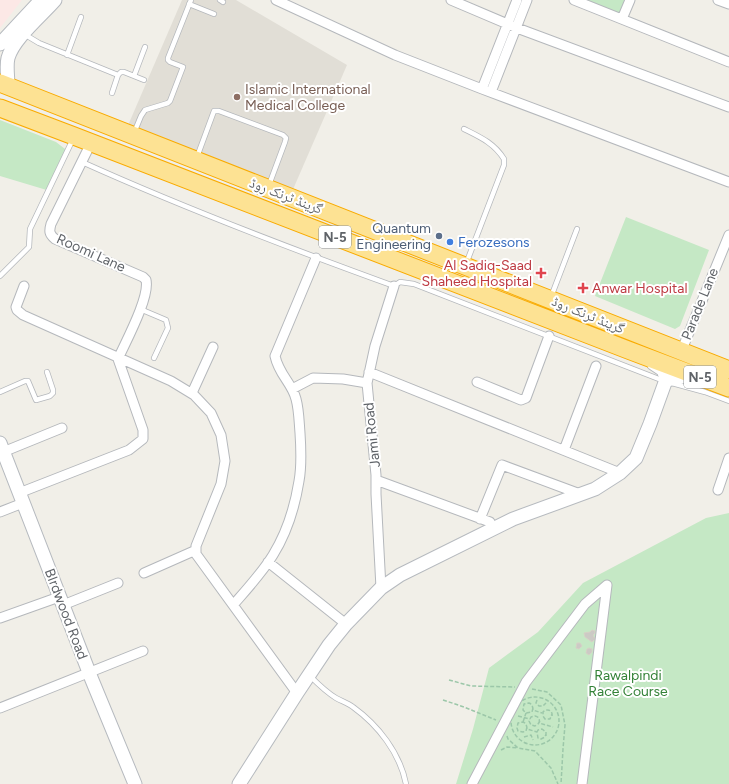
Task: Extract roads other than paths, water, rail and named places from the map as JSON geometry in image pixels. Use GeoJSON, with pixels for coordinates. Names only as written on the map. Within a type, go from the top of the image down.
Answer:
{"type":"FeatureCollection","features":[{"type":"Feature","properties":{"kind":"highway","name":"گرینڈ ٹرنک روڈ"},"geometry":{"type":"LineString","coordinates":[[4,84],[729,370]]}},
{"type":"Feature","properties":{"kind":"highway","name":"گرینڈ ٹرنک روڈ"},"geometry":{"type":"LineString","coordinates":[[0,108],[729,388]]}},
{"type":"Feature","properties":{"kind":"street"},"geometry":{"type":"LineString","coordinates":[[0,44],[41,0]]}},
{"type":"Feature","properties":{"kind":"street"},"geometry":{"type":"LineString","coordinates":[[4,84],[8,59],[16,43],[55,0]]}},
{"type":"Feature","properties":{"kind":"street"},"geometry":{"type":"LineString","coordinates":[[276,0],[395,55],[729,182]]}},
{"type":"Feature","properties":{"kind":"street"},"geometry":{"type":"LineString","coordinates":[[451,0],[512,26],[729,107]]}},
{"type":"Feature","properties":{"kind":"street"},"geometry":{"type":"LineString","coordinates":[[491,92],[512,26],[517,0]]}},
{"type":"Feature","properties":{"kind":"street"},"geometry":{"type":"LineString","coordinates":[[482,89],[526,0]]}},
{"type":"Feature","properties":{"kind":"street"},"geometry":{"type":"LineString","coordinates":[[574,0],[729,62]]}},
{"type":"Feature","properties":{"kind":"street"},"geometry":{"type":"LineString","coordinates":[[622,19],[630,0]]}},
{"type":"Feature","properties":{"kind":"street"},"geometry":{"type":"LineString","coordinates":[[718,0],[729,4]]}},
{"type":"Feature","properties":{"kind":"street","name":"Roomi Lane"},"geometry":{"type":"LineString","coordinates":[[91,143],[49,230],[50,234],[56,239],[143,276],[146,280],[147,284],[140,309],[118,359]]}},
{"type":"Feature","properties":{"kind":"street","name":"Parade Lane"},"geometry":{"type":"LineString","coordinates":[[681,352],[729,235]]}},
{"type":"Feature","properties":{"kind":"street"},"geometry":{"type":"LineString","coordinates":[[233,605],[273,556],[289,521],[299,481],[301,451],[299,411],[292,389],[281,374],[275,356],[316,258]]}},
{"type":"Feature","properties":{"kind":"street"},"geometry":{"type":"LineString","coordinates":[[24,286],[16,307],[17,310],[23,315],[118,359],[171,381],[192,393],[211,413],[221,435],[225,461],[221,484],[196,546],[196,554],[296,693]]}},
{"type":"Feature","properties":{"kind":"street","name":"Jami Road"},"geometry":{"type":"LineString","coordinates":[[381,588],[376,480],[367,383],[374,346],[394,286]]}},
{"type":"Feature","properties":{"kind":"street"},"geometry":{"type":"LineString","coordinates":[[476,382],[521,400],[526,398],[549,336]]}},
{"type":"Feature","properties":{"kind":"street"},"geometry":{"type":"LineString","coordinates":[[192,393],[213,347]]}},
{"type":"Feature","properties":{"kind":"street"},"geometry":{"type":"LineString","coordinates":[[638,354],[661,371],[666,382]]}},
{"type":"Feature","properties":{"kind":"street"},"geometry":{"type":"LineString","coordinates":[[0,512],[21,498],[129,450],[143,439],[143,430],[118,359]]}},
{"type":"Feature","properties":{"kind":"street"},"geometry":{"type":"LineString","coordinates":[[564,450],[596,366]]}},
{"type":"Feature","properties":{"kind":"street"},"geometry":{"type":"LineString","coordinates":[[239,784],[296,693],[329,645],[346,624],[381,588],[400,575],[513,519],[595,489],[620,473],[636,458],[671,366]]}},
{"type":"Feature","properties":{"kind":"street"},"geometry":{"type":"LineString","coordinates":[[369,372],[620,473]]}},
{"type":"Feature","properties":{"kind":"street"},"geometry":{"type":"LineString","coordinates":[[666,382],[697,376]]}},
{"type":"Feature","properties":{"kind":"street"},"geometry":{"type":"LineString","coordinates":[[292,389],[313,378],[343,379],[367,383]]}},
{"type":"Feature","properties":{"kind":"street"},"geometry":{"type":"LineString","coordinates":[[2,447],[62,428]]}},
{"type":"Feature","properties":{"kind":"street","name":"BIrdwood Road"},"geometry":{"type":"LineString","coordinates":[[2,447],[88,672],[135,784]]}},
{"type":"Feature","properties":{"kind":"street"},"geometry":{"type":"LineString","coordinates":[[718,490],[729,458]]}},
{"type":"Feature","properties":{"kind":"street"},"geometry":{"type":"LineString","coordinates":[[480,519],[502,465],[580,494]]}},
{"type":"Feature","properties":{"kind":"street"},"geometry":{"type":"LineString","coordinates":[[376,480],[490,522]]}},
{"type":"Feature","properties":{"kind":"street"},"geometry":{"type":"LineString","coordinates":[[144,573],[196,550]]}},
{"type":"Feature","properties":{"kind":"street"},"geometry":{"type":"LineString","coordinates":[[268,562],[346,624]]}},
{"type":"Feature","properties":{"kind":"street"},"geometry":{"type":"LineString","coordinates":[[0,618],[118,583]]}},
{"type":"Feature","properties":{"kind":"street"},"geometry":{"type":"LineString","coordinates":[[472,784],[526,682],[585,604],[606,585],[582,784]]}},
{"type":"Feature","properties":{"kind":"street"},"geometry":{"type":"LineString","coordinates":[[0,708],[143,651]]}},
{"type":"Feature","properties":{"kind":"lane"},"geometry":{"type":"LineString","coordinates":[[133,136],[145,110],[168,103],[172,98],[183,67],[170,62],[168,58],[190,2],[214,14]]}},
{"type":"Feature","properties":{"kind":"lane"},"geometry":{"type":"LineString","coordinates":[[67,55],[81,17]]}},
{"type":"Feature","properties":{"kind":"lane"},"geometry":{"type":"LineString","coordinates":[[24,34],[39,43],[118,75]]}},
{"type":"Feature","properties":{"kind":"lane"},"geometry":{"type":"LineString","coordinates":[[134,76],[145,47]]}},
{"type":"Feature","properties":{"kind":"lane"},"geometry":{"type":"LineString","coordinates":[[112,93],[118,75],[121,72],[144,80]]}},
{"type":"Feature","properties":{"kind":"lane"},"geometry":{"type":"LineString","coordinates":[[196,160],[214,111],[219,111],[283,136],[286,138],[285,142],[268,189]]}},
{"type":"Feature","properties":{"kind":"lane"},"geometry":{"type":"LineString","coordinates":[[464,129],[485,139],[504,159],[504,165],[465,266]]}},
{"type":"Feature","properties":{"kind":"lane"},"geometry":{"type":"LineString","coordinates":[[0,276],[29,247],[30,229],[74,136]]}},
{"type":"Feature","properties":{"kind":"lane"},"geometry":{"type":"LineString","coordinates":[[82,162],[248,232],[316,258],[394,286],[400,282],[414,284],[666,382],[705,392],[729,401]]}},
{"type":"Feature","properties":{"kind":"lane"},"geometry":{"type":"LineString","coordinates":[[550,300],[577,229]]}},
{"type":"Feature","properties":{"kind":"lane"},"geometry":{"type":"LineString","coordinates":[[140,309],[166,320],[168,323],[168,328],[154,358]]}},
{"type":"Feature","properties":{"kind":"lane"},"geometry":{"type":"LineString","coordinates":[[0,392],[28,381],[36,400],[50,396],[53,393],[53,390],[47,372]]}},
{"type":"Feature","properties":{"kind":"lane"},"geometry":{"type":"LineString","coordinates":[[309,675],[323,689],[351,706],[371,722],[391,745],[405,777],[406,784]]}},
{"type":"Feature","properties":{"kind":"place","name":"Islamic International Medical College"},"geometry":{"type":"Point","coordinates":[237,97]}},
{"type":"Feature","properties":{"kind":"place","name":"Quantum Engineering"},"geometry":{"type":"Point","coordinates":[439,236]}},
{"type":"Feature","properties":{"kind":"place","name":"Ferozesons"},"geometry":{"type":"Point","coordinates":[450,242]}},
{"type":"Feature","properties":{"kind":"place","name":"Al Sadiq-Saad Shaheed Hospital"},"geometry":{"type":"Point","coordinates":[541,273]}},
{"type":"Feature","properties":{"kind":"place","name":"Anwar Hospital"},"geometry":{"type":"Point","coordinates":[583,288]}},
{"type":"Feature","properties":{"kind":"park label","name":"Rawalpindi Race Course"},"geometry":{"type":"Point","coordinates":[628,684]}}]}
